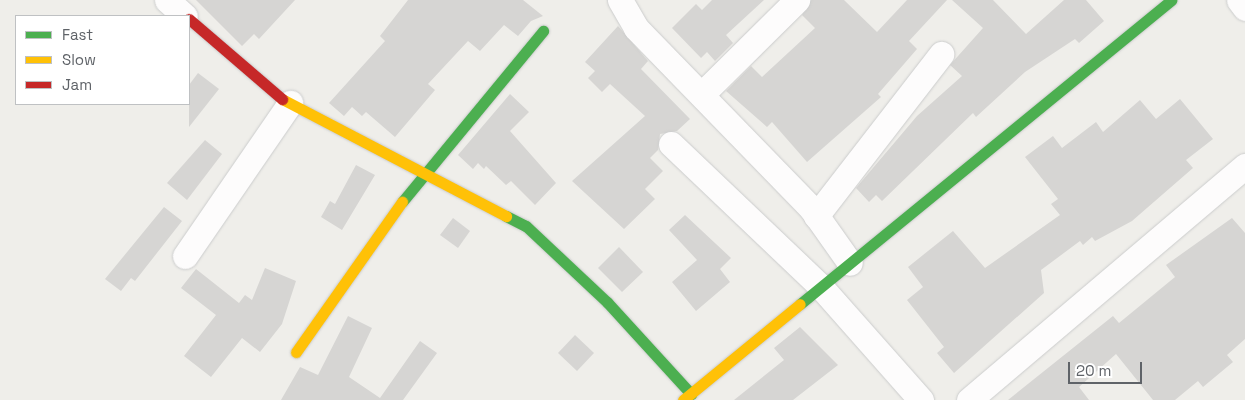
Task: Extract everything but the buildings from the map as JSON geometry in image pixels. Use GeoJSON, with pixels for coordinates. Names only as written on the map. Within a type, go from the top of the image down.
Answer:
{"type":"FeatureCollection","features":[{"type":"Feature","properties":{"kind":"street"},"geometry":{"type":"LineString","coordinates":[[167,0],[185,15]]}},
{"type":"Feature","properties":{"kind":"street"},"geometry":{"type":"LineString","coordinates":[[620,0],[636,28],[702,94],[816,216],[850,264]]}},
{"type":"Feature","properties":{"kind":"street"},"geometry":{"type":"LineString","coordinates":[[702,94],[797,0]]}},
{"type":"Feature","properties":{"kind":"street"},"geometry":{"type":"LineString","coordinates":[[190,20],[259,82],[290,103],[487,203],[541,238],[687,397],[1172,0]]}},
{"type":"Feature","properties":{"kind":"street"},"geometry":{"type":"LineString","coordinates":[[1238,0],[1245,8]]}},
{"type":"Feature","properties":{"kind":"street"},"geometry":{"type":"LineString","coordinates":[[296,352],[424,172],[543,31]]}},
{"type":"Feature","properties":{"kind":"street"},"geometry":{"type":"LineString","coordinates":[[816,216],[942,54]]}},
{"type":"Feature","properties":{"kind":"street"},"geometry":{"type":"LineString","coordinates":[[185,256],[290,103]]}},
{"type":"Feature","properties":{"kind":"street"},"geometry":{"type":"LineString","coordinates":[[672,144],[821,287],[921,400]]}},
{"type":"Feature","properties":{"kind":"street"},"geometry":{"type":"LineString","coordinates":[[969,400],[1245,166]]}},
{"type":"Feature","properties":{"kind":"traffic: fast"},"geometry":{"type":"LineString","coordinates":[[800,304],[1172,0]]}},
{"type":"Feature","properties":{"kind":"traffic: fast"},"geometry":{"type":"LineString","coordinates":[[402,202],[543,31]]}},
{"type":"Feature","properties":{"kind":"traffic: fast"},"geometry":{"type":"LineString","coordinates":[[506,216],[526,226],[607,302],[691,394]]}},
{"type":"Feature","properties":{"kind":"traffic: slow"},"geometry":{"type":"LineString","coordinates":[[282,99],[506,216]]}},
{"type":"Feature","properties":{"kind":"traffic: slow"},"geometry":{"type":"LineString","coordinates":[[296,352],[402,202]]}},
{"type":"Feature","properties":{"kind":"traffic: slow"},"geometry":{"type":"LineString","coordinates":[[683,400],[800,304]]}},
{"type":"Feature","properties":{"kind":"traffic: jam"},"geometry":{"type":"LineString","coordinates":[[190,20],[282,99]]}}]}
